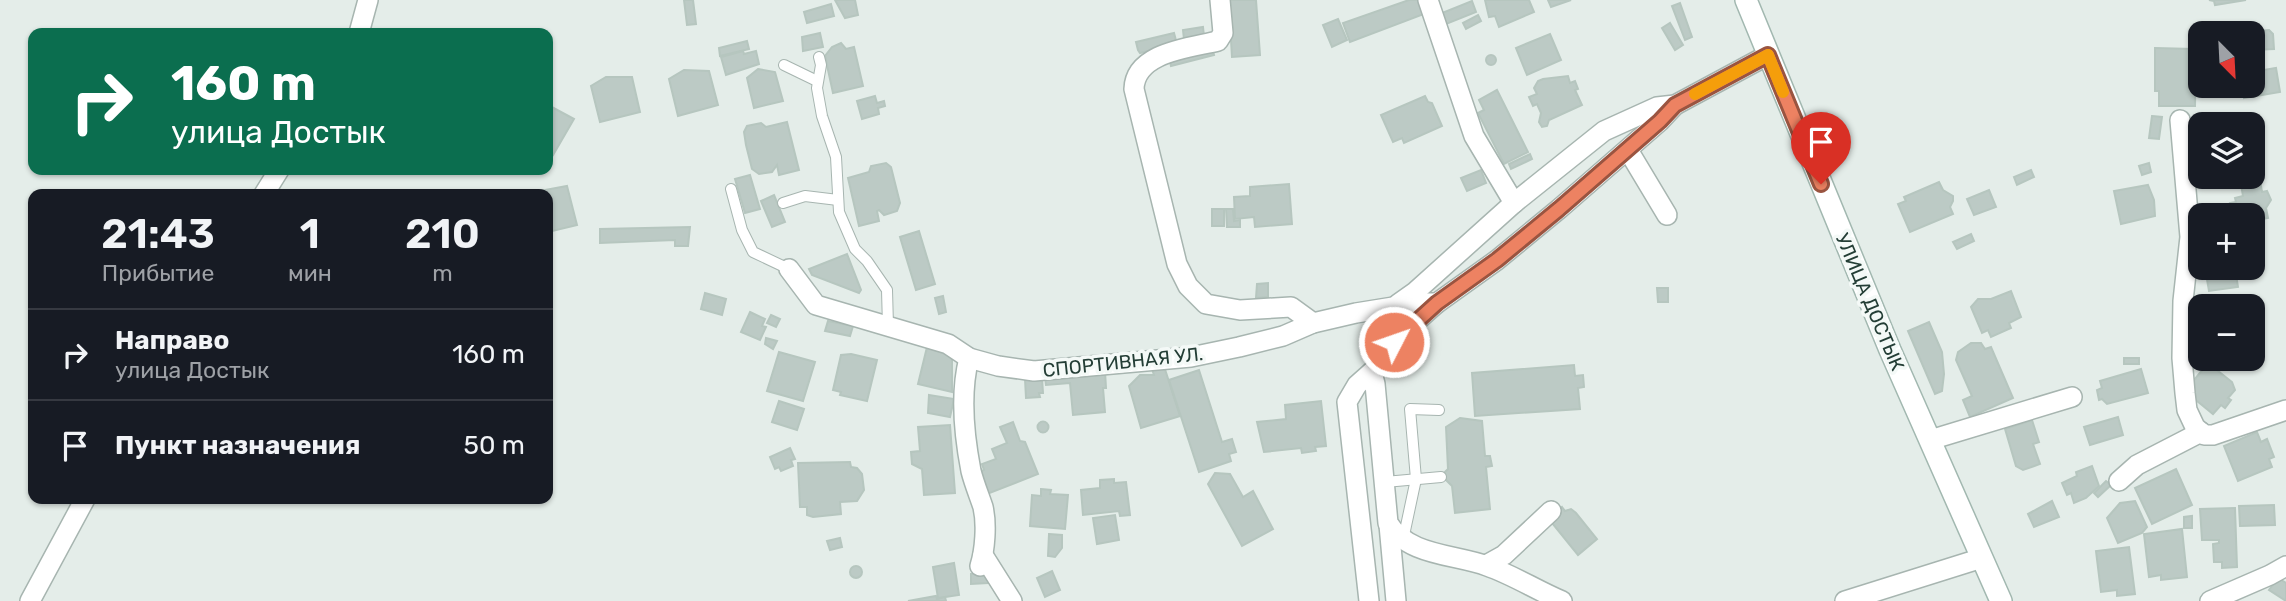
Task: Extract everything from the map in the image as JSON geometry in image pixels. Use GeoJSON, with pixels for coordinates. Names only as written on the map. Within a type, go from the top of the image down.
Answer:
{"type":"FeatureCollection","features":[{"type":"Feature","properties":{"kind":"main road","name":"УЛИЦА ДОСТЫК"},"geometry":{"type":"LineString","coordinates":[[1746,0],[1885,338],[2001,601]]}},
{"type":"Feature","properties":{"kind":"street"},"geometry":{"type":"LineString","coordinates":[[360,28],[368,0]]}},
{"type":"Feature","properties":{"kind":"street"},"geometry":{"type":"LineString","coordinates":[[1220,0],[1223,33],[1218,41],[1154,59],[1142,68],[1134,80],[1177,264],[1188,286],[1206,304],[1240,310],[1291,307],[1313,323]]}},
{"type":"Feature","properties":{"kind":"street"},"geometry":{"type":"LineString","coordinates":[[1429,0],[1474,136],[1514,203]]}},
{"type":"Feature","properties":{"kind":"street"},"geometry":{"type":"LineString","coordinates":[[1369,601],[1347,402],[1357,385],[1373,370],[1394,342],[1437,303],[1508,251],[1628,150],[1675,105],[1768,55]]}},
{"type":"Feature","properties":{"kind":"street"},"geometry":{"type":"LineString","coordinates":[[1396,306],[1514,203],[1604,131],[1657,107],[1675,105]]}},
{"type":"Feature","properties":{"kind":"street"},"geometry":{"type":"LineString","coordinates":[[2180,120],[2190,237],[2183,301],[2182,358],[2187,410],[2195,427],[2201,432],[2213,435],[2286,410]]}},
{"type":"Feature","properties":{"kind":"street"},"geometry":{"type":"LineString","coordinates":[[1628,150],[1667,215]]}},
{"type":"Feature","properties":{"kind":"street","name":"СПОРТИВНАЯ УЛ."},"geometry":{"type":"LineString","coordinates":[[789,269],[816,305],[947,344],[969,358],[998,366],[1034,371],[1203,355],[1283,336],[1313,323],[1396,306],[1437,303]]}},
{"type":"Feature","properties":{"kind":"street"},"geometry":{"type":"LineString","coordinates":[[969,358],[964,376],[963,399],[971,469],[984,509],[982,560],[1012,601]]}},
{"type":"Feature","properties":{"kind":"street"},"geometry":{"type":"LineString","coordinates":[[1373,370],[1396,601]]}},
{"type":"Feature","properties":{"kind":"street"},"geometry":{"type":"LineString","coordinates":[[1930,440],[2072,397]]}},
{"type":"Feature","properties":{"kind":"street"},"geometry":{"type":"LineString","coordinates":[[2119,481],[2137,466],[2201,432]]}},
{"type":"Feature","properties":{"kind":"street"},"geometry":{"type":"LineString","coordinates":[[30,601],[82,504]]}},
{"type":"Feature","properties":{"kind":"street"},"geometry":{"type":"LineString","coordinates":[[1486,565],[1504,555],[1551,511]]}},
{"type":"Feature","properties":{"kind":"street"},"geometry":{"type":"LineString","coordinates":[[1388,523],[1395,535],[1410,545],[1486,565],[1562,601]]}},
{"type":"Feature","properties":{"kind":"street"},"geometry":{"type":"LineString","coordinates":[[1845,601],[1982,558]]}},
{"type":"Feature","properties":{"kind":"street"},"geometry":{"type":"LineString","coordinates":[[2210,601],[2286,566]]}},
{"type":"Feature","properties":{"kind":"lane"},"geometry":{"type":"LineString","coordinates":[[819,57],[821,65],[817,80],[821,116],[836,157],[839,212],[855,249],[887,290],[888,326]]}},
{"type":"Feature","properties":{"kind":"lane"},"geometry":{"type":"LineString","coordinates":[[783,65],[817,80]]}},
{"type":"Feature","properties":{"kind":"lane"},"geometry":{"type":"LineString","coordinates":[[731,188],[742,230],[753,252],[789,269]]}},
{"type":"Feature","properties":{"kind":"lane"},"geometry":{"type":"LineString","coordinates":[[783,203],[805,196],[838,200]]}},
{"type":"Feature","properties":{"kind":"lane"},"geometry":{"type":"LineString","coordinates":[[1403,540],[1416,479],[1410,409],[1439,410]]}},
{"type":"Feature","properties":{"kind":"lane"},"geometry":{"type":"LineString","coordinates":[[1385,482],[1441,477]]}},
{"type":"Feature","properties":{"kind":"building"},"geometry":{"type":"Polygon","coordinates":[[[684,0],[693,0],[696,24],[687,25],[684,0]]]}},
{"type":"Feature","properties":{"kind":"building"},"geometry":{"type":"Polygon","coordinates":[[[835,0],[855,0],[858,15],[845,18],[835,0]]]}},
{"type":"Feature","properties":{"kind":"building"},"geometry":{"type":"Polygon","coordinates":[[[1229,0],[1256,0],[1260,55],[1232,57],[1229,0]]]}},
{"type":"Feature","properties":{"kind":"building"},"geometry":{"type":"Polygon","coordinates":[[[1409,0],[1419,0],[1424,14],[1350,42],[1343,23],[1409,0]]]}},
{"type":"Feature","properties":{"kind":"building"},"geometry":{"type":"Polygon","coordinates":[[[1485,0],[1529,0],[1534,12],[1499,27],[1495,16],[1489,17],[1485,0]]]}},
{"type":"Feature","properties":{"kind":"building"},"geometry":{"type":"Polygon","coordinates":[[[1548,0],[1571,0],[1551,7],[1548,0]]]}},
{"type":"Feature","properties":{"kind":"building"},"geometry":{"type":"Polygon","coordinates":[[[2209,0],[2246,0],[2215,5],[2214,1],[2209,0]]]}},
{"type":"Feature","properties":{"kind":"building"},"geometry":{"type":"Polygon","coordinates":[[[1472,1],[1476,12],[1446,24],[1442,13],[1472,1]]]}},
{"type":"Feature","properties":{"kind":"building"},"geometry":{"type":"Polygon","coordinates":[[[1680,3],[1692,37],[1685,40],[1672,6],[1680,3]]]}},
{"type":"Feature","properties":{"kind":"building"},"geometry":{"type":"Polygon","coordinates":[[[831,4],[834,16],[807,23],[804,12],[831,4]]]}},
{"type":"Feature","properties":{"kind":"building"},"geometry":{"type":"Polygon","coordinates":[[[1478,15],[1481,21],[1466,29],[1463,23],[1478,15]]]}},
{"type":"Feature","properties":{"kind":"building"},"geometry":{"type":"Polygon","coordinates":[[[1338,19],[1347,40],[1332,47],[1323,25],[1338,19]]]}},
{"type":"Feature","properties":{"kind":"building"},"geometry":{"type":"Polygon","coordinates":[[[1670,23],[1683,45],[1675,50],[1662,28],[1670,23]]]}},
{"type":"Feature","properties":{"kind":"building"},"geometry":{"type":"Polygon","coordinates":[[[1203,27],[1204,36],[1184,39],[1183,30],[1203,27]]]}},
{"type":"Feature","properties":{"kind":"building"},"geometry":{"type":"Polygon","coordinates":[[[2265,30],[2273,34],[2274,49],[2265,49],[2265,30]]]}},
{"type":"Feature","properties":{"kind":"building"},"geometry":{"type":"Polygon","coordinates":[[[820,33],[823,47],[803,51],[802,37],[820,33]]]}},
{"type":"Feature","properties":{"kind":"building"},"geometry":{"type":"Polygon","coordinates":[[[1174,33],[1177,44],[1140,53],[1138,50],[1136,42],[1174,33]]]}},
{"type":"Feature","properties":{"kind":"building"},"geometry":{"type":"Polygon","coordinates":[[[1550,34],[1561,60],[1527,75],[1516,48],[1550,34]]]}},
{"type":"Feature","properties":{"kind":"building"},"geometry":{"type":"Polygon","coordinates":[[[747,41],[749,49],[720,56],[719,48],[747,41]]]}},
{"type":"Feature","properties":{"kind":"building"},"geometry":{"type":"Polygon","coordinates":[[[841,43],[846,49],[854,47],[863,86],[833,93],[825,56],[832,47],[841,43]]]}},
{"type":"Feature","properties":{"kind":"building"},"geometry":{"type":"Polygon","coordinates":[[[1212,47],[1214,55],[1171,66],[1169,58],[1212,47]]]}},
{"type":"Feature","properties":{"kind":"building"},"geometry":{"type":"Polygon","coordinates":[[[2155,48],[2188,49],[2188,98],[2195,98],[2195,106],[2159,106],[2159,91],[2155,91],[2155,48]]]}},
{"type":"Feature","properties":{"kind":"building"},"geometry":{"type":"Polygon","coordinates":[[[743,51],[744,54],[756,51],[759,64],[726,75],[721,57],[743,51]]]}},
{"type":"Feature","properties":{"kind":"building"},"geometry":{"type":"Polygon","coordinates":[[[1491,55],[1495,56],[1495,64],[1491,65],[1487,64],[1486,60],[1487,56],[1491,55]]]}},
{"type":"Feature","properties":{"kind":"building"},"geometry":{"type":"Polygon","coordinates":[[[2276,68],[2280,92],[2265,94],[2265,70],[2276,68]]]}},
{"type":"Feature","properties":{"kind":"building"},"geometry":{"type":"Polygon","coordinates":[[[758,69],[775,72],[783,101],[754,108],[747,78],[758,69]]]}},
{"type":"Feature","properties":{"kind":"building"},"geometry":{"type":"Polygon","coordinates":[[[684,70],[709,71],[718,105],[678,116],[669,79],[684,70]]]}},
{"type":"Feature","properties":{"kind":"building"},"geometry":{"type":"Polygon","coordinates":[[[1568,76],[1570,83],[1575,81],[1578,89],[1575,90],[1582,105],[1549,120],[1547,126],[1542,127],[1539,122],[1541,113],[1537,104],[1533,106],[1529,97],[1537,94],[1534,88],[1538,81],[1568,76]]]}},
{"type":"Feature","properties":{"kind":"building"},"geometry":{"type":"Polygon","coordinates":[[[606,77],[632,77],[640,112],[600,122],[591,86],[606,77]]]}},
{"type":"Feature","properties":{"kind":"building"},"geometry":{"type":"Polygon","coordinates":[[[1497,90],[1528,152],[1504,164],[1478,113],[1484,110],[1479,100],[1497,90]]]}},
{"type":"Feature","properties":{"kind":"building"},"geometry":{"type":"Polygon","coordinates":[[[875,96],[877,103],[884,101],[885,106],[878,108],[879,114],[862,119],[857,101],[875,96]]]}},
{"type":"Feature","properties":{"kind":"building"},"geometry":{"type":"Polygon","coordinates":[[[1425,96],[1428,102],[1432,103],[1442,126],[1404,143],[1402,138],[1393,142],[1381,115],[1425,96]]]}},
{"type":"Feature","properties":{"kind":"building"},"geometry":{"type":"Polygon","coordinates":[[[553,108],[574,119],[553,155],[553,108]]]}},
{"type":"Feature","properties":{"kind":"building"},"geometry":{"type":"Polygon","coordinates":[[[2152,116],[2162,117],[2159,139],[2149,138],[2152,116]]]}},
{"type":"Feature","properties":{"kind":"building"},"geometry":{"type":"Polygon","coordinates":[[[787,122],[799,170],[779,175],[777,165],[772,172],[759,174],[752,169],[746,145],[744,132],[747,126],[761,123],[766,127],[787,122]]]}},
{"type":"Feature","properties":{"kind":"building"},"geometry":{"type":"Polygon","coordinates":[[[1530,154],[1532,159],[1511,169],[1509,164],[1530,154]]]}},
{"type":"Feature","properties":{"kind":"building"},"geometry":{"type":"Polygon","coordinates":[[[886,163],[891,167],[900,203],[897,211],[884,215],[879,210],[879,221],[859,226],[848,178],[869,172],[871,166],[886,163]]]}},
{"type":"Feature","properties":{"kind":"building"},"geometry":{"type":"Polygon","coordinates":[[[2149,163],[2151,172],[2142,175],[2139,166],[2149,163]]]}},
{"type":"Feature","properties":{"kind":"building"},"geometry":{"type":"Polygon","coordinates":[[[1481,170],[1486,183],[1467,191],[1461,178],[1481,170]]]}},
{"type":"Feature","properties":{"kind":"building"},"geometry":{"type":"Polygon","coordinates":[[[2031,170],[2034,177],[2017,185],[2014,177],[2031,170]]]}},
{"type":"Feature","properties":{"kind":"building"},"geometry":{"type":"Polygon","coordinates":[[[750,175],[760,209],[745,213],[735,179],[750,175]]]}},
{"type":"Feature","properties":{"kind":"building"},"geometry":{"type":"Polygon","coordinates":[[[1939,182],[1943,190],[1953,196],[1950,207],[1953,214],[1910,232],[1898,204],[1906,201],[1904,197],[1939,182]]]}},
{"type":"Feature","properties":{"kind":"building"},"geometry":{"type":"Polygon","coordinates":[[[1289,184],[1292,224],[1255,227],[1254,217],[1235,219],[1234,197],[1250,196],[1250,187],[1289,184]]]}},
{"type":"Feature","properties":{"kind":"building"},"geometry":{"type":"Polygon","coordinates":[[[2148,185],[2154,200],[2155,216],[2121,224],[2114,191],[2148,185]]]}},
{"type":"Feature","properties":{"kind":"building"},"geometry":{"type":"Polygon","coordinates":[[[567,186],[577,225],[553,231],[553,189],[550,189],[567,186]]]}},
{"type":"Feature","properties":{"kind":"building"},"geometry":{"type":"Polygon","coordinates":[[[2242,189],[2267,191],[2271,200],[2266,208],[2268,218],[2265,219],[2265,203],[2230,203],[2243,196],[2242,189]]]}},
{"type":"Feature","properties":{"kind":"building"},"geometry":{"type":"Polygon","coordinates":[[[1989,190],[1996,207],[1974,215],[1967,199],[1989,190]]]}},
{"type":"Feature","properties":{"kind":"building"},"geometry":{"type":"Polygon","coordinates":[[[774,195],[785,222],[772,227],[761,201],[774,195]]]}},
{"type":"Feature","properties":{"kind":"building"},"geometry":{"type":"Polygon","coordinates":[[[1212,209],[1224,209],[1224,226],[1212,226],[1212,209]]]}},
{"type":"Feature","properties":{"kind":"building"},"geometry":{"type":"Polygon","coordinates":[[[1226,209],[1233,209],[1234,221],[1240,220],[1240,227],[1227,227],[1226,209]]]}},
{"type":"Feature","properties":{"kind":"building"},"geometry":{"type":"Polygon","coordinates":[[[690,227],[688,246],[675,246],[675,240],[600,243],[600,229],[690,227]]]}},
{"type":"Feature","properties":{"kind":"building"},"geometry":{"type":"Polygon","coordinates":[[[919,231],[935,284],[916,290],[900,237],[919,231]]]}},
{"type":"Feature","properties":{"kind":"building"},"geometry":{"type":"Polygon","coordinates":[[[1971,234],[1974,241],[1957,249],[1953,242],[1971,234]]]}},
{"type":"Feature","properties":{"kind":"building"},"geometry":{"type":"Polygon","coordinates":[[[847,254],[861,290],[859,293],[812,275],[809,269],[847,254]]]}},
{"type":"Feature","properties":{"kind":"building"},"geometry":{"type":"Polygon","coordinates":[[[2207,280],[2237,280],[2238,287],[2209,291],[2207,280]]]}},
{"type":"Feature","properties":{"kind":"building"},"geometry":{"type":"Polygon","coordinates":[[[1268,283],[1268,297],[1256,298],[1257,284],[1268,283]]]}},
{"type":"Feature","properties":{"kind":"building"},"geometry":{"type":"Polygon","coordinates":[[[1657,288],[1668,288],[1668,302],[1658,302],[1657,288]]]}},
{"type":"Feature","properties":{"kind":"building"},"geometry":{"type":"Polygon","coordinates":[[[2011,291],[2021,317],[2009,323],[2011,328],[1991,337],[1988,330],[1982,333],[1971,307],[1978,299],[1991,299],[2011,291]]]}},
{"type":"Feature","properties":{"kind":"building"},"geometry":{"type":"Polygon","coordinates":[[[705,293],[726,299],[722,315],[701,309],[705,293]]]}},
{"type":"Feature","properties":{"kind":"building"},"geometry":{"type":"Polygon","coordinates":[[[943,296],[946,312],[939,314],[935,298],[943,296]]]}},
{"type":"Feature","properties":{"kind":"building"},"geometry":{"type":"Polygon","coordinates":[[[750,312],[765,319],[762,326],[766,327],[760,340],[741,332],[750,312]]]}},
{"type":"Feature","properties":{"kind":"building"},"geometry":{"type":"Polygon","coordinates":[[[771,315],[780,319],[776,327],[767,323],[771,315]]]}},
{"type":"Feature","properties":{"kind":"building"},"geometry":{"type":"Polygon","coordinates":[[[828,321],[853,326],[850,336],[825,331],[828,321]]]}},
{"type":"Feature","properties":{"kind":"building"},"geometry":{"type":"Polygon","coordinates":[[[1929,322],[1942,352],[1944,374],[1942,391],[1935,394],[1908,331],[1929,322]]]}},
{"type":"Feature","properties":{"kind":"building"},"geometry":{"type":"Polygon","coordinates":[[[766,338],[777,341],[773,349],[765,344],[766,338]]]}},
{"type":"Feature","properties":{"kind":"building"},"geometry":{"type":"Polygon","coordinates":[[[928,343],[952,349],[952,392],[918,384],[928,343]]]}},
{"type":"Feature","properties":{"kind":"building"},"geometry":{"type":"Polygon","coordinates":[[[1971,343],[1981,343],[1985,349],[1991,347],[2013,398],[1970,417],[1963,400],[1972,396],[1956,360],[1958,352],[1971,343]]]}},
{"type":"Feature","properties":{"kind":"building"},"geometry":{"type":"Polygon","coordinates":[[[779,352],[815,362],[803,401],[767,391],[779,352]]]}},
{"type":"Feature","properties":{"kind":"building"},"geometry":{"type":"Polygon","coordinates":[[[851,354],[877,360],[867,401],[840,395],[841,392],[833,390],[841,355],[851,354]]]}},
{"type":"Feature","properties":{"kind":"building"},"geometry":{"type":"Polygon","coordinates":[[[2124,358],[2139,358],[2139,364],[2124,364],[2124,358]]]}},
{"type":"Feature","properties":{"kind":"building"},"geometry":{"type":"Polygon","coordinates":[[[1163,363],[1180,416],[1141,428],[1129,386],[1140,375],[1154,375],[1151,366],[1163,363]]]}},
{"type":"Feature","properties":{"kind":"building"},"geometry":{"type":"Polygon","coordinates":[[[1574,365],[1575,376],[1583,375],[1584,387],[1578,388],[1580,409],[1475,416],[1472,373],[1574,365]]]}},
{"type":"Feature","properties":{"kind":"building"},"geometry":{"type":"Polygon","coordinates":[[[2141,369],[2148,393],[2107,404],[2102,399],[2099,400],[2097,390],[2102,388],[2100,381],[2141,369]]]}},
{"type":"Feature","properties":{"kind":"building"},"geometry":{"type":"Polygon","coordinates":[[[1199,370],[1222,442],[1232,439],[1236,452],[1229,454],[1231,461],[1199,472],[1169,380],[1199,370]]]}},
{"type":"Feature","properties":{"kind":"building"},"geometry":{"type":"Polygon","coordinates":[[[1105,371],[1105,412],[1073,415],[1070,383],[1046,385],[1045,377],[1105,371]]]}},
{"type":"Feature","properties":{"kind":"building"},"geometry":{"type":"Polygon","coordinates":[[[2201,371],[2218,371],[2232,382],[2235,390],[2228,398],[2231,400],[2225,408],[2221,405],[2213,414],[2185,391],[2201,371]]]}},
{"type":"Feature","properties":{"kind":"building"},"geometry":{"type":"Polygon","coordinates":[[[1042,378],[1043,393],[1039,393],[1040,397],[1026,398],[1025,379],[1042,378]]]}},
{"type":"Feature","properties":{"kind":"building"},"geometry":{"type":"Polygon","coordinates":[[[929,395],[954,399],[950,417],[928,413],[929,395]]]}},
{"type":"Feature","properties":{"kind":"building"},"geometry":{"type":"Polygon","coordinates":[[[779,401],[804,409],[797,430],[772,422],[779,401]]]}},
{"type":"Feature","properties":{"kind":"building"},"geometry":{"type":"Polygon","coordinates":[[[1321,401],[1326,446],[1315,447],[1316,451],[1302,453],[1301,448],[1264,452],[1257,422],[1286,419],[1285,405],[1321,401]]]}},
{"type":"Feature","properties":{"kind":"building"},"geometry":{"type":"Polygon","coordinates":[[[2118,417],[2123,435],[2090,445],[2084,427],[2118,417]]]}},
{"type":"Feature","properties":{"kind":"building"},"geometry":{"type":"Polygon","coordinates":[[[1460,418],[1482,421],[1485,456],[1490,456],[1492,466],[1486,467],[1490,509],[1455,513],[1452,486],[1444,478],[1448,469],[1446,427],[1460,418]]]}},
{"type":"Feature","properties":{"kind":"building"},"geometry":{"type":"Polygon","coordinates":[[[2032,420],[2039,442],[2033,444],[2040,464],[2023,470],[2016,466],[2005,429],[2032,420]]]}},
{"type":"Feature","properties":{"kind":"building"},"geometry":{"type":"Polygon","coordinates":[[[1013,422],[1020,441],[1025,442],[1038,474],[987,494],[979,472],[984,470],[982,464],[996,459],[992,449],[1007,443],[1000,427],[1013,422]]]}},
{"type":"Feature","properties":{"kind":"building"},"geometry":{"type":"Polygon","coordinates":[[[1043,422],[1047,423],[1047,431],[1043,432],[1039,431],[1038,427],[1039,423],[1043,422]]]}},
{"type":"Feature","properties":{"kind":"building"},"geometry":{"type":"Polygon","coordinates":[[[950,425],[955,493],[924,495],[922,469],[912,464],[911,452],[920,451],[918,427],[950,425]]]}},
{"type":"Feature","properties":{"kind":"building"},"geometry":{"type":"Polygon","coordinates":[[[2257,432],[2261,442],[2267,439],[2274,457],[2269,459],[2272,467],[2238,481],[2224,446],[2257,432]]]}},
{"type":"Feature","properties":{"kind":"building"},"geometry":{"type":"Polygon","coordinates":[[[790,448],[795,459],[791,460],[793,466],[781,471],[779,467],[775,469],[770,457],[790,448]]]}},
{"type":"Feature","properties":{"kind":"building"},"geometry":{"type":"Polygon","coordinates":[[[850,462],[851,467],[857,468],[862,474],[864,490],[857,501],[840,502],[841,514],[813,517],[807,515],[807,507],[800,507],[798,463],[850,462]]]}},
{"type":"Feature","properties":{"kind":"building"},"geometry":{"type":"Polygon","coordinates":[[[2092,466],[2099,486],[2086,498],[2074,503],[2071,493],[2067,495],[2062,483],[2077,476],[2076,472],[2092,466]]]}},
{"type":"Feature","properties":{"kind":"building"},"geometry":{"type":"Polygon","coordinates":[[[2176,469],[2192,505],[2152,524],[2135,488],[2176,469]]]}},
{"type":"Feature","properties":{"kind":"building"},"geometry":{"type":"Polygon","coordinates":[[[1215,473],[1230,474],[1243,497],[1253,491],[1273,529],[1242,546],[1208,484],[1215,473]]]}},
{"type":"Feature","properties":{"kind":"building"},"geometry":{"type":"Polygon","coordinates":[[[1114,479],[1114,483],[1126,482],[1130,515],[1120,516],[1119,511],[1083,515],[1081,490],[1100,488],[1100,480],[1114,479]]]}},
{"type":"Feature","properties":{"kind":"building"},"geometry":{"type":"Polygon","coordinates":[[[2106,481],[2111,485],[2098,497],[2094,493],[2106,481]]]}},
{"type":"Feature","properties":{"kind":"building"},"geometry":{"type":"Polygon","coordinates":[[[1041,489],[1051,490],[1050,494],[1068,495],[1065,529],[1030,526],[1032,495],[1041,496],[1041,489]]]}},
{"type":"Feature","properties":{"kind":"building"},"geometry":{"type":"Polygon","coordinates":[[[2052,501],[2059,517],[2034,527],[2028,514],[2052,501]]]}},
{"type":"Feature","properties":{"kind":"building"},"geometry":{"type":"Polygon","coordinates":[[[2135,501],[2147,527],[2142,533],[2118,543],[2107,518],[2120,503],[2135,501]]]}},
{"type":"Feature","properties":{"kind":"building"},"geometry":{"type":"Polygon","coordinates":[[[2274,505],[2275,525],[2240,526],[2239,506],[2274,505]]]}},
{"type":"Feature","properties":{"kind":"building"},"geometry":{"type":"Polygon","coordinates":[[[1562,507],[1565,511],[1571,509],[1576,513],[1597,539],[1578,555],[1552,523],[1556,520],[1552,515],[1562,507]]]}},
{"type":"Feature","properties":{"kind":"building"},"geometry":{"type":"Polygon","coordinates":[[[2235,508],[2237,567],[2222,568],[2222,562],[2214,562],[2213,544],[2219,543],[2219,540],[2202,540],[2200,509],[2235,508]]]}},
{"type":"Feature","properties":{"kind":"building"},"geometry":{"type":"Polygon","coordinates":[[[1115,515],[1119,540],[1097,544],[1093,518],[1115,515]]]}},
{"type":"Feature","properties":{"kind":"building"},"geometry":{"type":"Polygon","coordinates":[[[2192,516],[2192,528],[2184,528],[2184,517],[2192,516]]]}},
{"type":"Feature","properties":{"kind":"building"},"geometry":{"type":"Polygon","coordinates":[[[2182,529],[2187,577],[2161,580],[2161,575],[2149,577],[2144,534],[2182,529]]]}},
{"type":"Feature","properties":{"kind":"building"},"geometry":{"type":"Polygon","coordinates":[[[1049,534],[1062,535],[1062,548],[1055,557],[1048,556],[1049,534]]]}},
{"type":"Feature","properties":{"kind":"building"},"geometry":{"type":"Polygon","coordinates":[[[840,538],[842,547],[830,550],[827,541],[840,538]]]}},
{"type":"Feature","properties":{"kind":"building"},"geometry":{"type":"Polygon","coordinates":[[[2129,547],[2135,594],[2117,596],[2117,590],[2101,592],[2096,551],[2129,547]]]}},
{"type":"Feature","properties":{"kind":"building"},"geometry":{"type":"Polygon","coordinates":[[[954,563],[959,595],[938,598],[933,567],[954,563]]]}},
{"type":"Feature","properties":{"kind":"building"},"geometry":{"type":"Polygon","coordinates":[[[856,566],[862,572],[856,578],[850,572],[856,566]]]}},
{"type":"Feature","properties":{"kind":"building"},"geometry":{"type":"Polygon","coordinates":[[[1052,571],[1060,590],[1045,597],[1037,578],[1052,571]]]}},
{"type":"Feature","properties":{"kind":"building"},"geometry":{"type":"Polygon","coordinates":[[[988,573],[988,583],[971,584],[971,574],[988,573]]]}},
{"type":"Feature","properties":{"kind":"building"},"geometry":{"type":"Polygon","coordinates":[[[2278,578],[2286,583],[2286,601],[2269,590],[2278,578]]]}},
{"type":"Feature","properties":{"kind":"building"},"geometry":{"type":"Polygon","coordinates":[[[936,596],[937,599],[945,597],[946,601],[908,601],[936,596]]]}},
{"type":"Feature","properties":{"kind":"slow traffic"},"geometry":{"type":"LineString","coordinates":[[1695,94],[1768,55],[1783,92]]}},
{"type":"Feature","properties":{"kind":"route"},"geometry":{"type":"LineString","coordinates":[[1394,342],[1437,303],[1497,260],[1559,209],[1675,105],[1768,55],[1821,184]]}}]}
